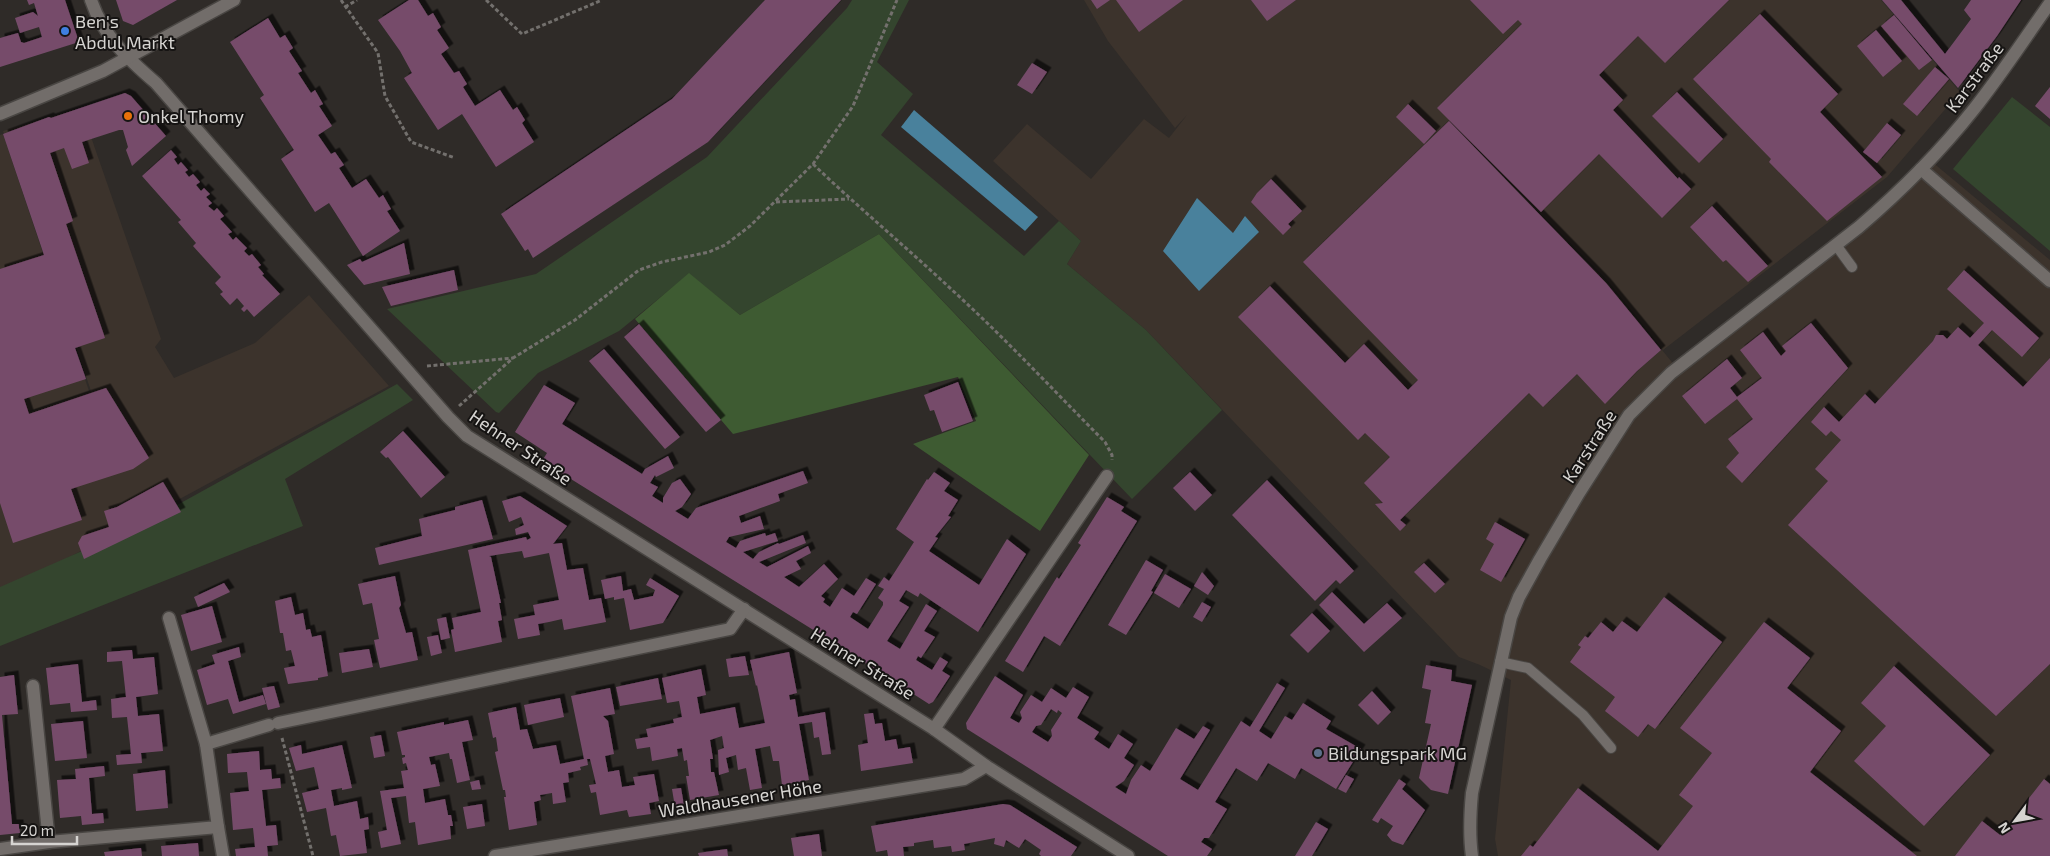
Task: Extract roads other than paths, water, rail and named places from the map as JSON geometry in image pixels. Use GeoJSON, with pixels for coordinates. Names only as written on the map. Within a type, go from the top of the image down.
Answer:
{"type":"FeatureCollection","features":[{"type":"Feature","properties":{"kind":"street","name":"Hehner Straße"},"geometry":{"type":"LineString","coordinates":[[91,0],[95,13],[107,34],[127,58],[156,83],[448,417],[467,436],[934,729],[986,766],[1128,856]]}},
{"type":"Feature","properties":{"kind":"street"},"geometry":{"type":"LineString","coordinates":[[0,114],[103,71],[234,0]]}},
{"type":"Feature","properties":{"kind":"street","name":"Karstraße"},"geometry":{"type":"LineString","coordinates":[[1472,856],[1470,815],[1472,793],[1511,617],[1519,597],[1579,493],[1629,415],[1672,372],[1886,204],[1921,169],[1974,108],[2050,3]]}},
{"type":"Feature","properties":{"kind":"street"},"geometry":{"type":"LineString","coordinates":[[1921,169],[2050,280]]}},
{"type":"Feature","properties":{"kind":"street"},"geometry":{"type":"LineString","coordinates":[[934,729],[1107,476]]}},
{"type":"Feature","properties":{"kind":"street"},"geometry":{"type":"LineString","coordinates":[[206,744],[273,724],[730,629],[744,609]]}},
{"type":"Feature","properties":{"kind":"street"},"geometry":{"type":"LineString","coordinates":[[168,618],[206,744],[223,856]]}},
{"type":"Feature","properties":{"kind":"street"},"geometry":{"type":"LineString","coordinates":[[33,686],[49,842]]}},
{"type":"Feature","properties":{"kind":"street","name":"Waldhausener Höhe"},"geometry":{"type":"LineString","coordinates":[[495,856],[964,779],[986,766]]}},
{"type":"Feature","properties":{"kind":"street"},"geometry":{"type":"LineString","coordinates":[[0,850],[49,842],[218,827]]}},
{"type":"Feature","properties":{"kind":"lane"},"geometry":{"type":"LineString","coordinates":[[1836,245],[1852,267]]}},
{"type":"Feature","properties":{"kind":"lane"},"geometry":{"type":"LineString","coordinates":[[1500,662],[1528,668],[1583,715],[1611,748]]}},
{"type":"Feature","properties":{"kind":"water"},"geometry":{"type":"Polygon","coordinates":[[[914,110],[1038,217],[1025,231],[901,127],[914,110]]]}},
{"type":"Feature","properties":{"kind":"water"},"geometry":{"type":"Polygon","coordinates":[[[1197,198],[1233,233],[1245,216],[1259,232],[1199,291],[1163,251],[1197,198]]]}},
{"type":"Feature","properties":{"kind":"place","name":"Ben's Abdul Markt"},"geometry":{"type":"Point","coordinates":[65,31]}},
{"type":"Feature","properties":{"kind":"place","name":"Onkel Thomy"},"geometry":{"type":"Point","coordinates":[128,116]}},
{"type":"Feature","properties":{"kind":"place","name":"Bildungspark MG"},"geometry":{"type":"Point","coordinates":[1318,753]}}]}
